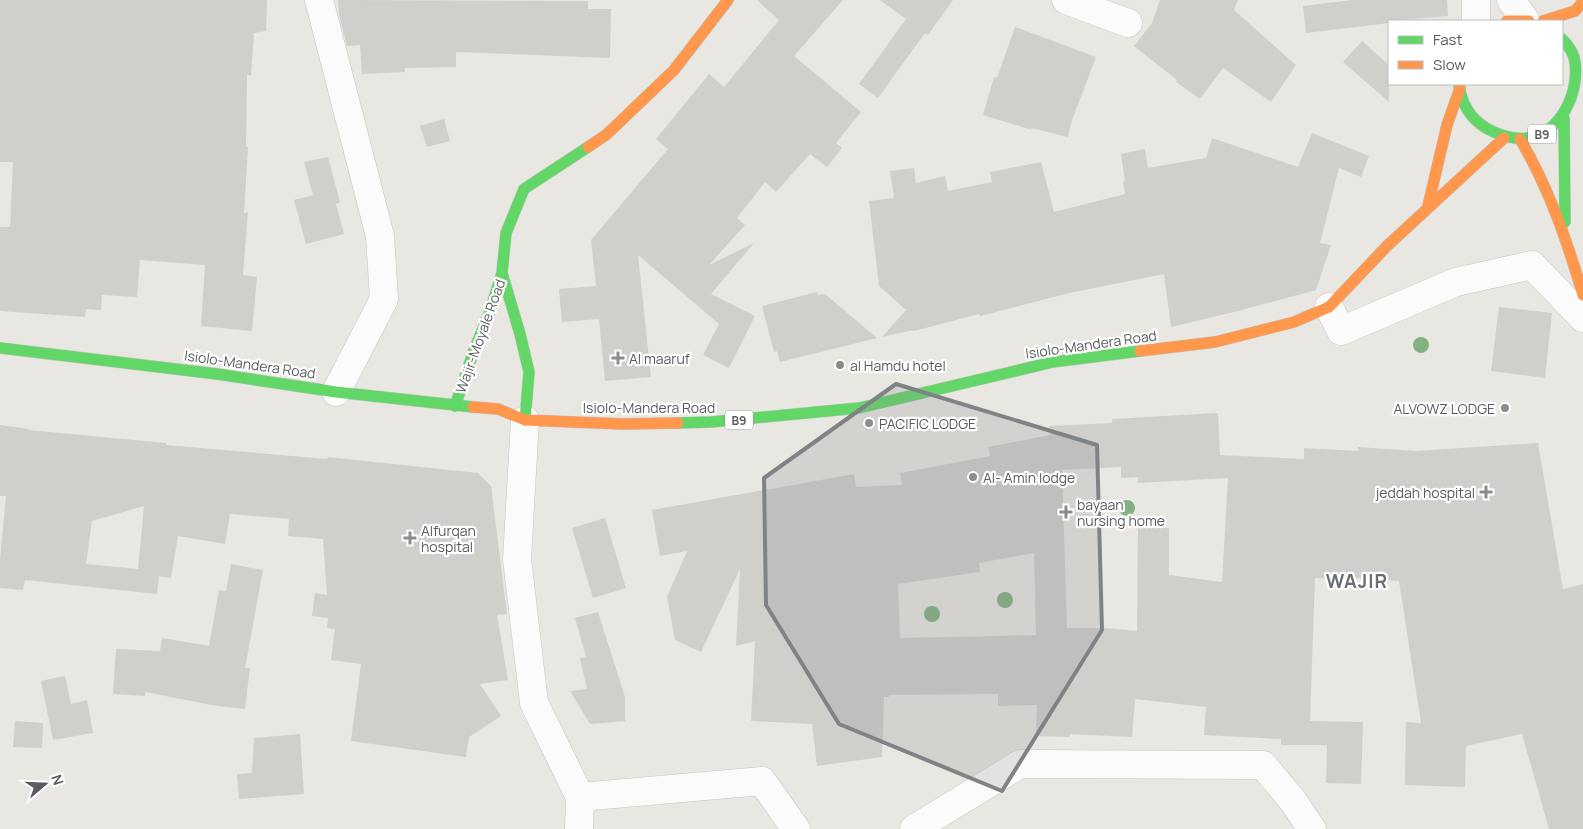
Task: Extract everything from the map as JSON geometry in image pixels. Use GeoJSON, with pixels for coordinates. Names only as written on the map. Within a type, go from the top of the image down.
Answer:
{"type":"FeatureCollection","features":[{"type":"Feature","properties":{"kind":"main road","name":"Wajir-Moyale Road"},"geometry":{"type":"LineString","coordinates":[[455,406],[502,274],[506,233],[524,190],[606,135],[674,70],[728,0]]}},
{"type":"Feature","properties":{"kind":"main road"},"geometry":{"type":"LineString","coordinates":[[1523,17],[1575,11],[1583,2]]}},
{"type":"Feature","properties":{"kind":"main road","name":"B9"},"geometry":{"type":"LineString","coordinates":[[1459,86],[1466,107],[1475,120],[1488,131],[1504,138],[1536,137],[1552,130],[1564,118],[1573,105],[1578,89],[1580,68],[1563,41]]}},
{"type":"Feature","properties":{"kind":"main road","name":"B9"},"geometry":{"type":"LineString","coordinates":[[1428,206],[1447,124],[1459,86]]}},
{"type":"Feature","properties":{"kind":"main road"},"geometry":{"type":"LineString","coordinates":[[1564,118],[1565,236]]}},
{"type":"Feature","properties":{"kind":"main road","name":"Isiolo-Mandera Road"},"geometry":{"type":"LineString","coordinates":[[0,348],[197,371],[336,392],[455,406],[498,409],[525,420],[622,424],[711,422],[859,408],[1053,362],[1215,342],[1294,322],[1329,307],[1428,206],[1504,138]]}},
{"type":"Feature","properties":{"kind":"main road"},"geometry":{"type":"LineString","coordinates":[[1520,139],[1534,162],[1565,236],[1583,295]]}},
{"type":"Feature","properties":{"kind":"main road"},"geometry":{"type":"LineString","coordinates":[[502,274],[529,372],[525,420]]}},
{"type":"Feature","properties":{"kind":"street"},"geometry":{"type":"LineString","coordinates":[[319,0],[380,236],[384,299],[336,392]]}},
{"type":"Feature","properties":{"kind":"street"},"geometry":{"type":"LineString","coordinates":[[1066,0],[1128,23]]}},
{"type":"Feature","properties":{"kind":"street"},"geometry":{"type":"LineString","coordinates":[[1476,0],[1476,20]]}},
{"type":"Feature","properties":{"kind":"street"},"geometry":{"type":"LineString","coordinates":[[1329,307],[1341,331],[1456,282],[1532,265],[1583,318]]}},
{"type":"Feature","properties":{"kind":"street"},"geometry":{"type":"LineString","coordinates":[[525,420],[517,559],[534,703],[580,796],[579,829]]}},
{"type":"Feature","properties":{"kind":"street"},"geometry":{"type":"LineString","coordinates":[[914,829],[1020,764],[1263,765],[1293,801],[1312,829]]}},
{"type":"Feature","properties":{"kind":"street"},"geometry":{"type":"LineString","coordinates":[[580,796],[762,781],[796,829]]}},
{"type":"Feature","properties":{"kind":"highlighted area"},"geometry":{"type":"Polygon","coordinates":[[[896,384],[1097,445],[1102,630],[1002,791],[839,724],[766,605],[764,478],[896,384]]]}},
{"type":"Feature","properties":{"kind":"building"},"geometry":{"type":"Polygon","coordinates":[[[0,0],[267,0],[266,31],[254,33],[251,75],[247,75],[246,147],[248,147],[244,213],[248,212],[243,275],[257,277],[252,331],[201,326],[205,265],[140,260],[137,297],[102,295],[101,310],[86,309],[85,317],[0,311],[0,227],[10,227],[13,162],[0,162],[0,0]]]}},
{"type":"Feature","properties":{"kind":"building"},"geometry":{"type":"Polygon","coordinates":[[[338,0],[588,1],[588,9],[611,9],[610,58],[456,52],[456,67],[405,68],[405,72],[362,74],[360,45],[347,46],[339,15],[338,0]]]}},
{"type":"Feature","properties":{"kind":"building"},"geometry":{"type":"Polygon","coordinates":[[[757,0],[843,0],[794,56],[861,112],[836,143],[842,148],[827,167],[810,154],[776,192],[765,182],[737,218],[745,225],[709,265],[754,243],[711,294],[755,316],[729,368],[703,355],[719,324],[638,255],[651,377],[605,381],[599,319],[562,322],[559,289],[596,286],[591,240],[668,149],[656,139],[709,74],[724,87],[779,20],[757,0]]]}},
{"type":"Feature","properties":{"kind":"building"},"geometry":{"type":"Polygon","coordinates":[[[880,0],[953,0],[928,35],[925,33],[878,98],[859,84],[906,19],[880,0]]]}},
{"type":"Feature","properties":{"kind":"building"},"geometry":{"type":"Polygon","coordinates":[[[1160,0],[1238,0],[1234,10],[1296,65],[1271,102],[1223,68],[1200,99],[1176,82],[1177,80],[1134,46],[1152,23],[1160,0]]]}},
{"type":"Feature","properties":{"kind":"building"},"geometry":{"type":"Polygon","coordinates":[[[1352,0],[1447,0],[1448,16],[1388,20],[1388,23],[1306,33],[1303,6],[1352,0]]]}},
{"type":"Feature","properties":{"kind":"building"},"geometry":{"type":"Polygon","coordinates":[[[1015,27],[1096,57],[1071,123],[1068,137],[1031,128],[1032,130],[983,115],[994,77],[997,78],[1015,27]]]}},
{"type":"Feature","properties":{"kind":"building"},"geometry":{"type":"Polygon","coordinates":[[[1362,41],[1388,64],[1389,102],[1343,62],[1362,41]]]}},
{"type":"Feature","properties":{"kind":"building"},"geometry":{"type":"Polygon","coordinates":[[[444,119],[450,141],[427,147],[420,126],[444,119]]]}},
{"type":"Feature","properties":{"kind":"building"},"geometry":{"type":"Polygon","coordinates":[[[1312,133],[1369,156],[1361,177],[1339,168],[1320,243],[1331,245],[1316,290],[1171,327],[1164,274],[1069,293],[980,316],[979,314],[914,331],[882,337],[906,310],[879,286],[869,201],[894,198],[890,171],[914,168],[916,183],[945,176],[948,191],[992,182],[990,172],[1041,162],[1054,212],[1125,194],[1121,154],[1145,149],[1148,168],[1206,158],[1212,138],[1298,167],[1312,133]]]}},
{"type":"Feature","properties":{"kind":"building"},"geometry":{"type":"Polygon","coordinates":[[[328,157],[340,202],[336,204],[344,234],[306,244],[294,200],[313,195],[304,162],[328,157]]]}},
{"type":"Feature","properties":{"kind":"building"},"geometry":{"type":"Polygon","coordinates":[[[817,292],[818,295],[825,294],[877,338],[780,362],[777,351],[774,352],[762,306],[817,292]]]}},
{"type":"Feature","properties":{"kind":"building"},"geometry":{"type":"Polygon","coordinates":[[[1499,307],[1552,313],[1545,378],[1491,371],[1499,307]]]}},
{"type":"Feature","properties":{"kind":"building"},"geometry":{"type":"Polygon","coordinates":[[[1218,413],[1220,455],[1304,459],[1304,448],[1358,451],[1358,447],[1416,451],[1538,443],[1563,589],[1583,584],[1583,829],[1549,829],[1522,734],[1466,746],[1465,787],[1405,785],[1406,722],[1421,723],[1399,581],[1344,577],[1344,580],[1315,578],[1310,721],[1363,722],[1361,784],[1326,783],[1327,745],[1281,745],[1281,739],[1204,735],[1206,707],[1135,699],[1132,737],[1070,734],[1070,737],[1036,736],[1037,705],[998,706],[998,694],[889,695],[889,697],[884,697],[882,757],[817,766],[812,724],[751,721],[755,641],[736,646],[740,569],[701,652],[675,640],[667,597],[687,551],[660,556],[652,510],[854,474],[856,487],[902,485],[900,473],[990,456],[988,447],[1050,435],[1049,426],[1112,423],[1112,419],[1218,413]],[[1121,467],[1062,470],[1067,628],[1106,628],[1137,631],[1138,528],[1169,528],[1169,575],[1222,582],[1228,478],[1138,483],[1138,477],[1121,478],[1121,467]],[[1034,553],[979,563],[980,572],[898,584],[900,638],[1036,635],[1034,553]]]}},
{"type":"Feature","properties":{"kind":"building"},"geometry":{"type":"Polygon","coordinates":[[[0,425],[28,430],[166,443],[166,445],[327,459],[328,457],[478,473],[491,486],[507,614],[497,615],[508,680],[480,684],[501,716],[469,737],[466,757],[351,741],[361,664],[331,660],[335,629],[327,628],[328,618],[312,616],[315,593],[327,595],[323,539],[288,536],[289,519],[230,514],[225,544],[178,536],[171,578],[159,576],[157,594],[25,580],[23,590],[0,588],[0,560],[6,496],[0,496],[0,425]],[[144,506],[92,521],[86,564],[138,569],[144,506]]]}},
{"type":"Feature","properties":{"kind":"building"},"geometry":{"type":"Polygon","coordinates":[[[605,518],[626,588],[593,598],[572,528],[605,518]]]}},
{"type":"Feature","properties":{"kind":"building"},"geometry":{"type":"Polygon","coordinates":[[[231,564],[263,570],[245,668],[250,668],[245,709],[217,706],[145,692],[145,696],[113,694],[116,649],[160,651],[162,638],[209,646],[219,590],[226,591],[231,564]]]}},
{"type":"Feature","properties":{"kind":"building"},"geometry":{"type":"Polygon","coordinates":[[[598,612],[625,697],[625,721],[590,724],[570,691],[587,689],[580,658],[586,657],[575,618],[598,612]]]}},
{"type":"Feature","properties":{"kind":"building"},"geometry":{"type":"Polygon","coordinates":[[[65,676],[71,704],[87,700],[93,733],[53,740],[41,681],[65,676]]]}},
{"type":"Feature","properties":{"kind":"building"},"geometry":{"type":"Polygon","coordinates":[[[15,721],[43,723],[42,748],[13,747],[15,721]]]}},
{"type":"Feature","properties":{"kind":"building"},"geometry":{"type":"Polygon","coordinates":[[[300,734],[304,794],[239,799],[237,774],[252,773],[254,738],[300,734]]]}},
{"type":"Feature","properties":{"kind":"traffic: fast"},"geometry":{"type":"LineString","coordinates":[[1459,85],[1467,109],[1475,120],[1486,128],[1507,137],[1515,138],[1529,138],[1542,133],[1553,126],[1562,115],[1569,103],[1573,90],[1575,62],[1563,40]]}},
{"type":"Feature","properties":{"kind":"traffic: fast"},"geometry":{"type":"LineString","coordinates":[[1564,118],[1565,222]]}},
{"type":"Feature","properties":{"kind":"traffic: fast"},"geometry":{"type":"LineString","coordinates":[[455,406],[489,314],[502,273],[506,233],[524,189],[588,147]]}},
{"type":"Feature","properties":{"kind":"traffic: fast"},"geometry":{"type":"LineString","coordinates":[[502,273],[529,372],[525,420]]}},
{"type":"Feature","properties":{"kind":"traffic: fast"},"geometry":{"type":"LineString","coordinates":[[0,348],[217,374],[336,392],[473,407]]}},
{"type":"Feature","properties":{"kind":"traffic: fast"},"geometry":{"type":"LineString","coordinates":[[678,423],[711,422],[859,408],[1053,362],[1140,351]]}},
{"type":"Feature","properties":{"kind":"traffic: slow"},"geometry":{"type":"LineString","coordinates":[[588,147],[606,135],[674,70],[728,0]]}},
{"type":"Feature","properties":{"kind":"traffic: slow"},"geometry":{"type":"LineString","coordinates":[[1546,20],[1575,11],[1583,2]]}},
{"type":"Feature","properties":{"kind":"traffic: slow"},"geometry":{"type":"LineString","coordinates":[[1428,206],[1447,125],[1460,88]]}},
{"type":"Feature","properties":{"kind":"traffic: slow"},"geometry":{"type":"LineString","coordinates":[[1140,351],[1215,342],[1294,322],[1329,307],[1387,246],[1504,138]]}},
{"type":"Feature","properties":{"kind":"traffic: slow"},"geometry":{"type":"LineString","coordinates":[[1520,139],[1540,176],[1556,215],[1583,295]]}},
{"type":"Feature","properties":{"kind":"traffic: slow"},"geometry":{"type":"LineString","coordinates":[[473,407],[498,409],[525,420],[622,424],[678,423]]}},
{"type":"Feature","properties":{"kind":"place","name":"Al maaruf"},"geometry":{"type":"Point","coordinates":[618,358]}},
{"type":"Feature","properties":{"kind":"place","name":"al Hamdu hotel"},"geometry":{"type":"Point","coordinates":[840,365]}},
{"type":"Feature","properties":{"kind":"place","name":"ALVOWZ LODGE"},"geometry":{"type":"Point","coordinates":[1505,408]}},
{"type":"Feature","properties":{"kind":"place","name":"PACIFIC LODGE"},"geometry":{"type":"Point","coordinates":[869,423]}},
{"type":"Feature","properties":{"kind":"place","name":"Al- Amin lodge"},"geometry":{"type":"Point","coordinates":[973,477]}},
{"type":"Feature","properties":{"kind":"place","name":"jeddah hospital"},"geometry":{"type":"Point","coordinates":[1486,492]}},
{"type":"Feature","properties":{"kind":"place","name":"bayaan nursing home"},"geometry":{"type":"Point","coordinates":[1066,512]}},
{"type":"Feature","properties":{"kind":"place","name":"Alfurqan hospital"},"geometry":{"type":"Point","coordinates":[410,538]}},
{"type":"Feature","properties":{"kind":"district","name":"WAJIR"},"geometry":{"type":"Point","coordinates":[1357,581]}}]}
